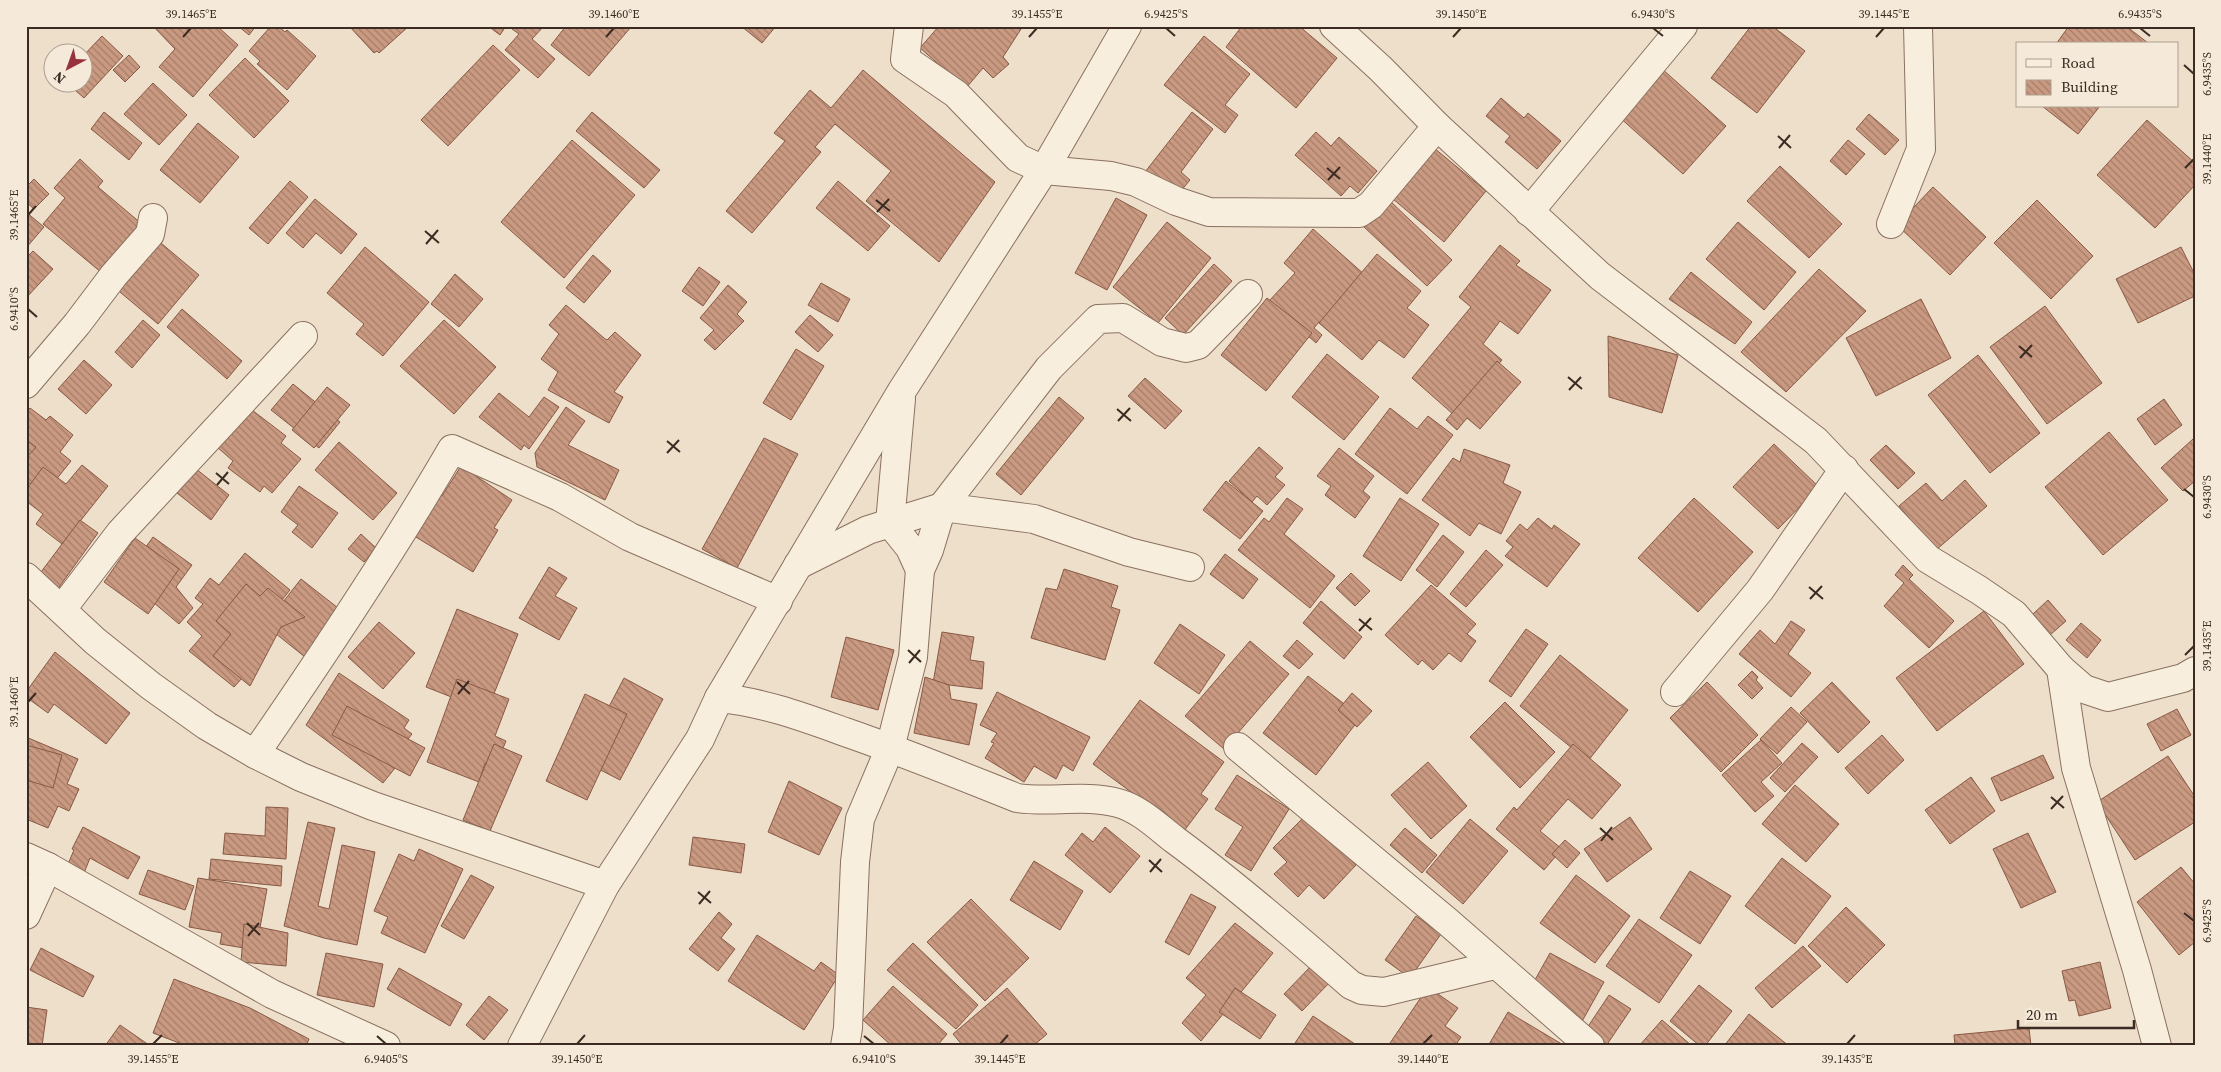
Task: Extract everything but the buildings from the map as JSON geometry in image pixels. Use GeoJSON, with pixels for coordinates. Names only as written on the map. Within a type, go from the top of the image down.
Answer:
{"type":"FeatureCollection","features":[{"type":"Feature","properties":{"kind":"street"},"geometry":{"type":"LineString","coordinates":[[909,26],[905,59],[956,94],[1018,158],[1044,170],[1111,176],[1136,182],[1176,202],[1209,212],[1354,214],[1365,211],[1437,126]]}},
{"type":"Feature","properties":{"kind":"street"},"geometry":{"type":"LineString","coordinates":[[522,1046],[605,886],[700,739],[719,698],[902,389],[1044,170],[1127,26]]}},
{"type":"Feature","properties":{"kind":"street"},"geometry":{"type":"LineString","coordinates":[[1334,26],[1381,69],[1437,126],[1600,276],[1816,440],[1928,559],[2014,614],[2061,669],[2084,689],[2108,697],[2183,678],[2195,671]]}},
{"type":"Feature","properties":{"kind":"street"},"geometry":{"type":"LineString","coordinates":[[1529,212],[1683,26]]}},
{"type":"Feature","properties":{"kind":"street"},"geometry":{"type":"LineString","coordinates":[[1891,224],[1921,149],[1918,26]]}},
{"type":"Feature","properties":{"kind":"street"},"geometry":{"type":"LineString","coordinates":[[26,384],[78,324],[114,275],[150,234],[153,218]]}},
{"type":"Feature","properties":{"kind":"street"},"geometry":{"type":"LineString","coordinates":[[844,1046],[848,1028],[855,862],[860,820],[890,748],[914,657],[920,570],[929,550],[942,507],[1049,368],[1098,319],[1123,318],[1162,342],[1186,348],[1198,345],[1248,294]]}},
{"type":"Feature","properties":{"kind":"street"},"geometry":{"type":"LineString","coordinates":[[62,609],[120,534],[303,336]]}},
{"type":"Feature","properties":{"kind":"street"},"geometry":{"type":"LineString","coordinates":[[902,389],[890,523],[910,548],[920,570]]}},
{"type":"Feature","properties":{"kind":"street"},"geometry":{"type":"LineString","coordinates":[[255,754],[370,585],[452,449],[560,497],[630,537],[778,600]]}},
{"type":"Feature","properties":{"kind":"street"},"geometry":{"type":"LineString","coordinates":[[1675,692],[1760,590],[1844,468]]}},
{"type":"Feature","properties":{"kind":"street"},"geometry":{"type":"LineString","coordinates":[[798,565],[868,530],[942,507],[1034,519],[1130,552],[1190,568]]}},
{"type":"Feature","properties":{"kind":"street"},"geometry":{"type":"LineString","coordinates":[[26,578],[95,641],[151,686],[207,726],[255,754],[301,777],[373,806],[605,886]]}},
{"type":"Feature","properties":{"kind":"street"},"geometry":{"type":"LineString","coordinates":[[2061,669],[2076,768],[2137,970],[2157,1046]]}},
{"type":"Feature","properties":{"kind":"street"},"geometry":{"type":"LineString","coordinates":[[719,698],[760,704],[890,748],[1016,798],[1031,800],[1105,800],[1137,811],[1207,863],[1351,985],[1362,990],[1384,992],[1495,965]]}},
{"type":"Feature","properties":{"kind":"street"},"geometry":{"type":"LineString","coordinates":[[1238,747],[1448,922],[1590,1046]]}},
{"type":"Feature","properties":{"kind":"street"},"geometry":{"type":"LineString","coordinates":[[26,915],[37,862],[272,994],[386,1046]]}}]}
